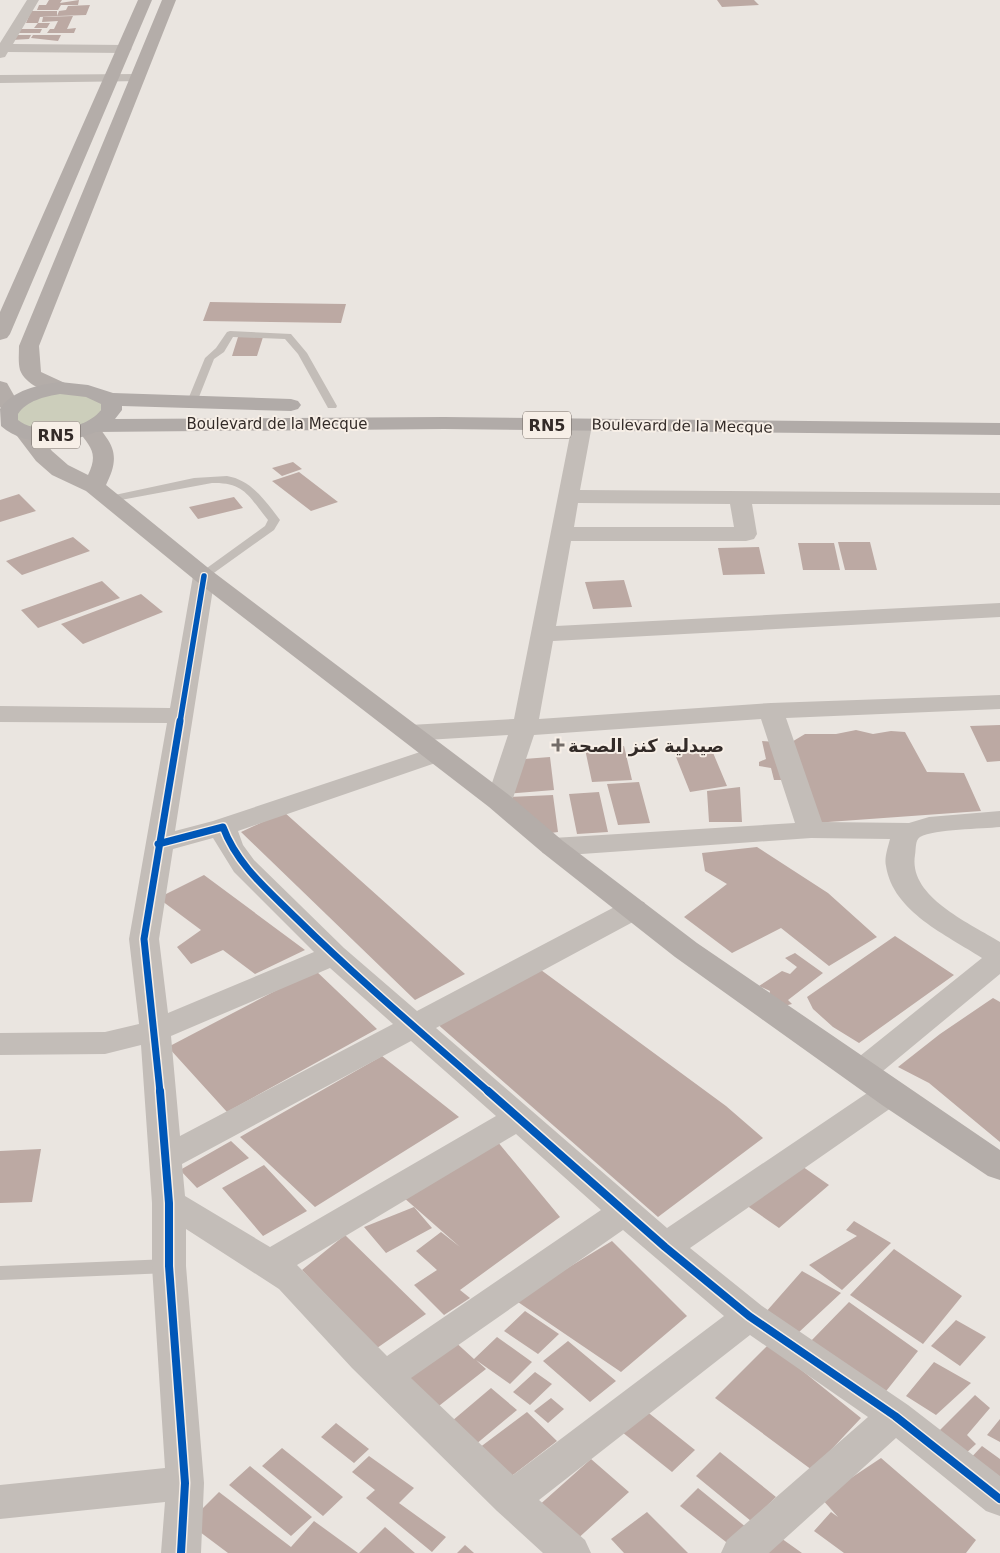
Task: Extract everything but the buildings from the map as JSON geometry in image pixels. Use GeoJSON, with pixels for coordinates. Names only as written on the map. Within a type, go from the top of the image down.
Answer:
{"type":"FeatureCollection","features":[{"type":"Feature","properties":{"kind":"main road","name":"Boulevard de la Mecque"},"geometry":{"type":"LineString","coordinates":[[1000,410],[332,406],[108,399],[89,390],[60,388],[4,397],[7,421],[14,429],[56,435],[91,427],[444,423],[1000,429]]}},
{"type":"Feature","properties":{"kind":"main road","name":"RN5"},"geometry":{"type":"LineString","coordinates":[[91,427],[110,413],[111,406],[108,399]]}},
{"type":"Feature","properties":{"kind":"street"},"geometry":{"type":"LineString","coordinates":[[1,50],[33,0]]}},
{"type":"Feature","properties":{"kind":"street"},"geometry":{"type":"LineString","coordinates":[[0,334],[145,0]]}},
{"type":"Feature","properties":{"kind":"street"},"geometry":{"type":"LineString","coordinates":[[60,388],[44,383],[32,376],[28,365],[29,346],[169,0]]}},
{"type":"Feature","properties":{"kind":"street"},"geometry":{"type":"LineString","coordinates":[[0,22],[20,22]]}},
{"type":"Feature","properties":{"kind":"street"},"geometry":{"type":"LineString","coordinates":[[1,50],[125,49]]}},
{"type":"Feature","properties":{"kind":"street"},"geometry":{"type":"LineString","coordinates":[[0,79],[138,78]]}},
{"type":"Feature","properties":{"kind":"street"},"geometry":{"type":"LineString","coordinates":[[500,801],[524,727],[582,425]]}},
{"type":"Feature","properties":{"kind":"street"},"geometry":{"type":"LineString","coordinates":[[91,427],[103,447],[102,492]]}},
{"type":"Feature","properties":{"kind":"street"},"geometry":{"type":"LineString","coordinates":[[14,429],[60,470],[102,492],[204,576],[500,801],[553,847],[686,950],[890,1093],[1000,1167]]}},
{"type":"Feature","properties":{"kind":"street"},"geometry":{"type":"LineString","coordinates":[[569,496],[1000,499]]}},
{"type":"Feature","properties":{"kind":"street"},"geometry":{"type":"LineString","coordinates":[[562,534],[746,534],[740,497]]}},
{"type":"Feature","properties":{"kind":"street"},"geometry":{"type":"LineString","coordinates":[[181,1553],[185,1483],[168,1266],[169,1203],[155,1030],[144,939],[158,844],[204,576]]}},
{"type":"Feature","properties":{"kind":"street"},"geometry":{"type":"LineString","coordinates":[[543,634],[1000,610]]}},
{"type":"Feature","properties":{"kind":"street"},"geometry":{"type":"LineString","coordinates":[[410,733],[771,712],[1000,702]]}},
{"type":"Feature","properties":{"kind":"street"},"geometry":{"type":"LineString","coordinates":[[771,712],[811,830]]}},
{"type":"Feature","properties":{"kind":"street"},"geometry":{"type":"LineString","coordinates":[[0,714],[180,716]]}},
{"type":"Feature","properties":{"kind":"street"},"geometry":{"type":"LineString","coordinates":[[158,844],[223,827],[438,754]]}},
{"type":"Feature","properties":{"kind":"street"},"geometry":{"type":"LineString","coordinates":[[553,847],[811,830],[911,831],[936,824],[1000,819]]}},
{"type":"Feature","properties":{"kind":"street"},"geometry":{"type":"LineString","coordinates":[[223,827],[230,846],[244,866],[334,955],[414,1028],[665,1247],[749,1316],[895,1416],[1000,1499]]}},
{"type":"Feature","properties":{"kind":"street"},"geometry":{"type":"LineString","coordinates":[[861,1072],[1000,957],[919,903],[907,887],[899,860],[904,837],[911,831]]}},
{"type":"Feature","properties":{"kind":"street"},"geometry":{"type":"LineString","coordinates":[[165,1158],[414,1028],[634,909]]}},
{"type":"Feature","properties":{"kind":"street"},"geometry":{"type":"LineString","coordinates":[[0,1044],[105,1043],[155,1030],[334,955]]}},
{"type":"Feature","properties":{"kind":"street"},"geometry":{"type":"LineString","coordinates":[[665,1247],[890,1093]]}},
{"type":"Feature","properties":{"kind":"street"},"geometry":{"type":"LineString","coordinates":[[269,1264],[518,1119]]}},
{"type":"Feature","properties":{"kind":"street"},"geometry":{"type":"LineString","coordinates":[[169,1203],[236,1242],[291,1279],[365,1358],[386,1376],[511,1499],[571,1553]]}},
{"type":"Feature","properties":{"kind":"street"},"geometry":{"type":"LineString","coordinates":[[386,1376],[626,1211]]}},
{"type":"Feature","properties":{"kind":"street"},"geometry":{"type":"LineString","coordinates":[[511,1499],[749,1316]]}},
{"type":"Feature","properties":{"kind":"street"},"geometry":{"type":"LineString","coordinates":[[741,1553],[895,1416]]}},
{"type":"Feature","properties":{"kind":"street"},"geometry":{"type":"LineString","coordinates":[[0,1502],[185,1483]]}},
{"type":"Feature","properties":{"kind":"lane"},"geometry":{"type":"LineString","coordinates":[[192,402],[210,358],[220,350],[230,334],[288,336],[302,353],[332,406]]}},
{"type":"Feature","properties":{"kind":"lane"},"geometry":{"type":"LineString","coordinates":[[102,492],[215,479],[236,480],[243,484],[274,520],[270,528],[204,576]]}},
{"type":"Feature","properties":{"kind":"lane"},"geometry":{"type":"LineString","coordinates":[[0,1273],[168,1266]]}},
{"type":"Feature","properties":{"kind":"green space"},"geometry":{"type":"Polygon","coordinates":[[[69,390],[100,400],[101,409],[98,416],[80,426],[47,431],[36,430],[16,423],[18,403],[69,390]]]}},
{"type":"Feature","properties":{"kind":"cycle path"},"geometry":{"type":"LineString","coordinates":[[181,1553],[185,1483],[169,1266],[169,1203],[155,1031],[144,939],[204,576]]}},
{"type":"Feature","properties":{"kind":"cycle path"},"geometry":{"type":"LineString","coordinates":[[158,844],[223,827],[230,846],[244,866],[334,955],[665,1247],[749,1316],[895,1416],[1000,1499]]}},
{"type":"Feature","properties":{"kind":"place","name":"صيدلية كنز الصحة"},"geometry":{"type":"Point","coordinates":[558,745]}}]}
